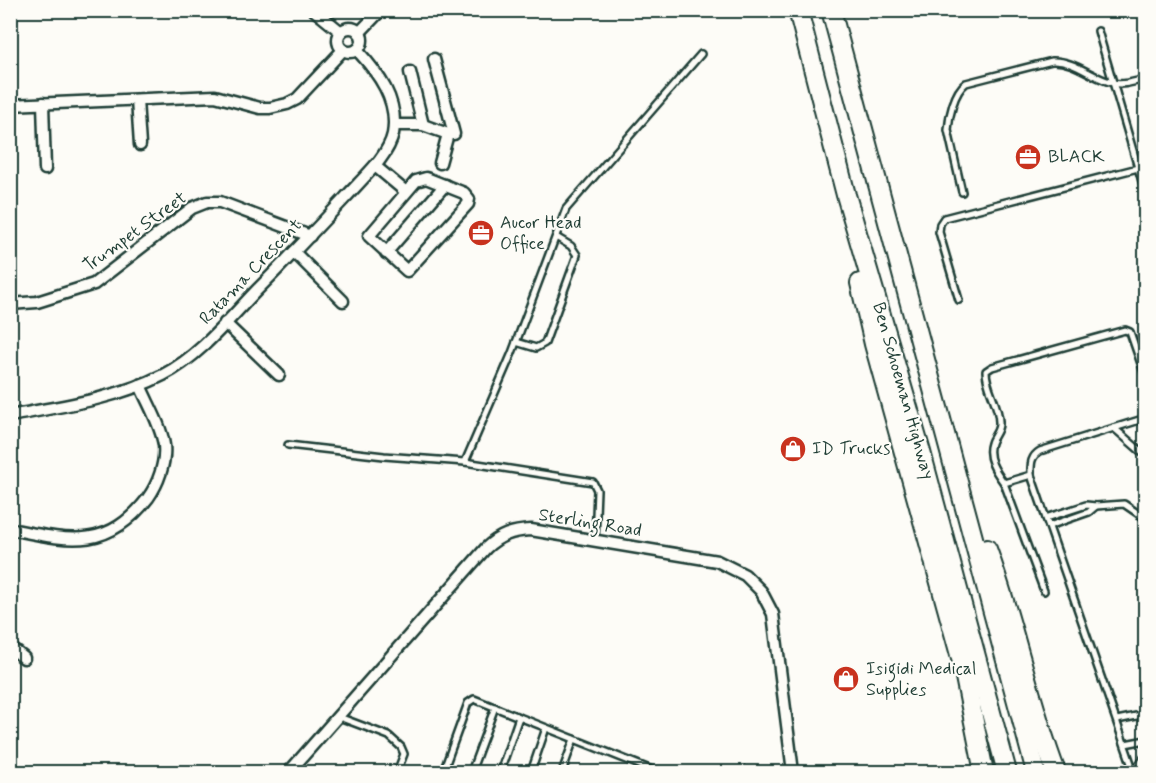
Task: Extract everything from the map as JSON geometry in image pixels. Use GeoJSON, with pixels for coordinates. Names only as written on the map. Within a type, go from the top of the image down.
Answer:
{"type":"FeatureCollection","features":[{"type":"Feature","properties":{"kind":"highway","name":"Ben Schoeman Highway"},"geometry":{"type":"LineString","coordinates":[[798,10],[846,195],[921,452],[1007,772]]}},
{"type":"Feature","properties":{"kind":"highway","name":"Ben Schoeman Highway"},"geometry":{"type":"LineString","coordinates":[[831,10],[1036,772]]}},
{"type":"Feature","properties":{"kind":"highway"},"geometry":{"type":"LineString","coordinates":[[846,195],[852,252],[874,344],[962,662],[978,711],[991,772]]}},
{"type":"Feature","properties":{"kind":"highway"},"geometry":{"type":"LineString","coordinates":[[960,487],[974,514],[996,574],[1039,728],[1056,772]]}},
{"type":"Feature","properties":{"kind":"highway"},"geometry":{"type":"LineString","coordinates":[[962,662],[984,772]]}},
{"type":"Feature","properties":{"kind":"street"},"geometry":{"type":"LineString","coordinates":[[314,10],[341,32]]}},
{"type":"Feature","properties":{"kind":"street"},"geometry":{"type":"LineString","coordinates":[[359,33],[381,10]]}},
{"type":"Feature","properties":{"kind":"street"},"geometry":{"type":"LineString","coordinates":[[350,28],[359,33],[362,42],[357,50],[352,52],[343,50],[338,40],[341,32],[350,28]]}},
{"type":"Feature","properties":{"kind":"street"},"geometry":{"type":"LineString","coordinates":[[10,105],[215,96],[260,108],[288,104],[307,90],[343,50]]}},
{"type":"Feature","properties":{"kind":"street","name":"Ratama Crescent"},"geometry":{"type":"LineString","coordinates":[[10,416],[108,396],[140,385],[178,366],[225,323],[310,236],[375,166],[393,137],[394,125],[390,97],[381,79],[357,50]]}},
{"type":"Feature","properties":{"kind":"street"},"geometry":{"type":"LineString","coordinates":[[394,125],[423,125],[448,134],[455,133],[434,59]]}},
{"type":"Feature","properties":{"kind":"street"},"geometry":{"type":"LineString","coordinates":[[410,72],[423,125]]}},
{"type":"Feature","properties":{"kind":"street"},"geometry":{"type":"LineString","coordinates":[[138,100],[140,145]]}},
{"type":"Feature","properties":{"kind":"street"},"geometry":{"type":"LineString","coordinates":[[43,104],[45,169]]}},
{"type":"Feature","properties":{"kind":"street"},"geometry":{"type":"LineString","coordinates":[[440,163],[448,134]]}},
{"type":"Feature","properties":{"kind":"street"},"geometry":{"type":"LineString","coordinates":[[375,166],[406,192]]}},
{"type":"Feature","properties":{"kind":"street"},"geometry":{"type":"LineString","coordinates":[[426,178],[445,185],[464,193],[469,200],[468,204],[418,262],[407,271],[369,236],[420,179],[426,178]]}},
{"type":"Feature","properties":{"kind":"street"},"geometry":{"type":"LineString","coordinates":[[386,253],[445,185]]}},
{"type":"Feature","properties":{"kind":"street","name":"Trumpet Street"},"geometry":{"type":"LineString","coordinates":[[10,304],[37,302],[94,284],[192,208],[207,202],[220,202],[310,236]]}},
{"type":"Feature","properties":{"kind":"street"},"geometry":{"type":"LineString","coordinates":[[294,252],[343,301]]}},
{"type":"Feature","properties":{"kind":"street"},"geometry":{"type":"LineString","coordinates":[[225,323],[279,375]]}},
{"type":"Feature","properties":{"kind":"street"},"geometry":{"type":"LineString","coordinates":[[10,529],[68,539],[91,538],[113,531],[126,523],[138,510],[151,494],[159,477],[164,452],[164,445],[156,422],[140,385]]}},
{"type":"Feature","properties":{"kind":"street","name":"Sterling Road"},"geometry":{"type":"LineString","coordinates":[[289,772],[495,539],[516,531],[531,530],[717,561],[745,575],[761,591],[774,614],[793,772]]}},
{"type":"Feature","properties":{"kind":"street"},"geometry":{"type":"LineString","coordinates":[[10,647],[24,658]]}},
{"type":"Feature","properties":{"kind":"lane"},"geometry":{"type":"LineString","coordinates":[[1098,31],[1146,195]]}},
{"type":"Feature","properties":{"kind":"lane"},"geometry":{"type":"LineString","coordinates":[[465,462],[516,342],[566,209],[701,54]]}},
{"type":"Feature","properties":{"kind":"lane"},"geometry":{"type":"LineString","coordinates":[[962,192],[948,130],[949,120],[962,86],[1052,61],[1062,61],[1114,84],[1146,79]]}},
{"type":"Feature","properties":{"kind":"lane"},"geometry":{"type":"LineString","coordinates":[[959,300],[939,232],[944,218],[1138,168]]}},
{"type":"Feature","properties":{"kind":"lane"},"geometry":{"type":"LineString","coordinates":[[516,342],[536,348],[545,343],[559,307],[577,255],[571,246],[556,237]]}},
{"type":"Feature","properties":{"kind":"lane"},"geometry":{"type":"LineString","coordinates":[[1044,591],[1004,483],[994,470],[990,451],[991,442],[999,428],[1000,421],[986,378],[987,371],[992,367],[1125,330],[1131,332],[1146,378]]}},
{"type":"Feature","properties":{"kind":"lane"},"geometry":{"type":"LineString","coordinates":[[1134,772],[1031,476],[1033,457],[1040,451],[1146,418]]}},
{"type":"Feature","properties":{"kind":"lane"},"geometry":{"type":"LineString","coordinates":[[1114,428],[1146,456]]}},
{"type":"Feature","properties":{"kind":"lane"},"geometry":{"type":"LineString","coordinates":[[288,445],[465,462],[593,482],[597,490],[595,541]]}},
{"type":"Feature","properties":{"kind":"lane"},"geometry":{"type":"LineString","coordinates":[[1004,483],[1031,476]]}},
{"type":"Feature","properties":{"kind":"lane"},"geometry":{"type":"LineString","coordinates":[[1046,518],[1086,505],[1124,504],[1146,519]]}},
{"type":"Feature","properties":{"kind":"lane"},"geometry":{"type":"LineString","coordinates":[[1049,526],[1089,512],[1096,506]]}},
{"type":"Feature","properties":{"kind":"lane"},"geometry":{"type":"LineString","coordinates":[[443,772],[468,703],[474,699],[657,772]]}},
{"type":"Feature","properties":{"kind":"lane"},"geometry":{"type":"LineString","coordinates":[[471,772],[495,707]]}},
{"type":"Feature","properties":{"kind":"lane"},"geometry":{"type":"LineString","coordinates":[[1117,720],[1146,714]]}},
{"type":"Feature","properties":{"kind":"lane"},"geometry":{"type":"LineString","coordinates":[[338,716],[389,736],[396,741],[404,754],[397,772]]}},
{"type":"Feature","properties":{"kind":"lane"},"geometry":{"type":"LineString","coordinates":[[500,772],[519,717]]}},
{"type":"Feature","properties":{"kind":"lane"},"geometry":{"type":"LineString","coordinates":[[531,772],[546,728]]}},
{"type":"Feature","properties":{"kind":"lane"},"geometry":{"type":"LineString","coordinates":[[562,772],[574,739]]}},
{"type":"Feature","properties":{"kind":"lane"},"geometry":{"type":"LineString","coordinates":[[1125,744],[1146,740]]}},
{"type":"Feature","properties":{"kind":"lane"},"geometry":{"type":"LineString","coordinates":[[1134,772],[1146,755]]}},
{"type":"Feature","properties":{"kind":"place","name":"BLACK"},"geometry":{"type":"Point","coordinates":[1028,157]}},
{"type":"Feature","properties":{"kind":"place","name":"Aucor Head Office"},"geometry":{"type":"Point","coordinates":[481,233]}},
{"type":"Feature","properties":{"kind":"place","name":"ID Trucks"},"geometry":{"type":"Point","coordinates":[793,449]}},
{"type":"Feature","properties":{"kind":"place","name":"Isigidi Medical Supplies"},"geometry":{"type":"Point","coordinates":[846,679]}}]}
